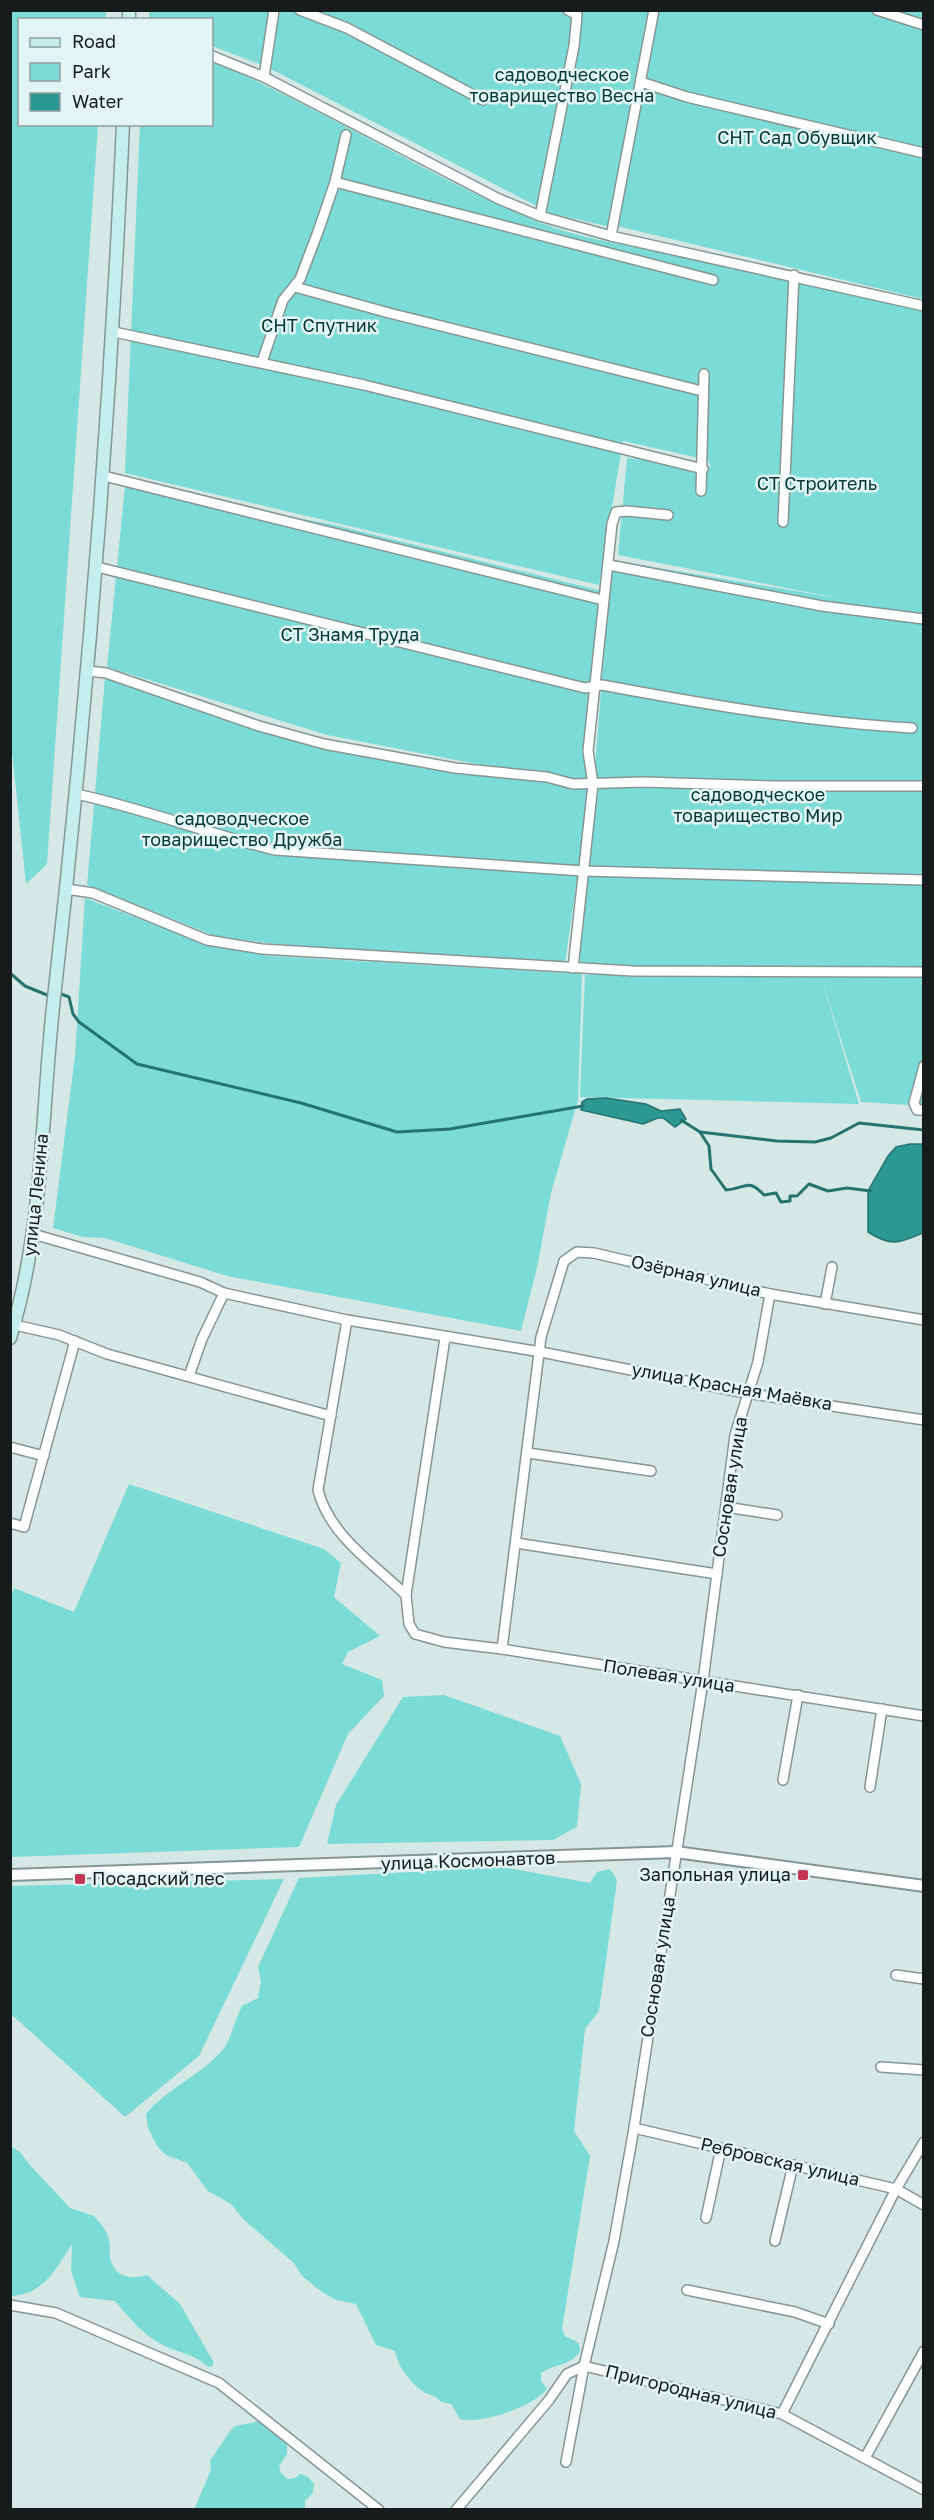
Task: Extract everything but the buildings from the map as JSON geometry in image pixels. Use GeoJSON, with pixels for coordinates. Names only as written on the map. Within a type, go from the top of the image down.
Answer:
{"type":"FeatureCollection","features":[{"type":"Feature","properties":{"kind":"main road","name":"улица Ленина"},"geometry":{"type":"LineString","coordinates":[[10,1338],[26,1281],[33,1234],[88,670],[114,332],[123,126]]}},
{"type":"Feature","properties":{"kind":"street"},"geometry":{"type":"LineString","coordinates":[[264,77],[274,10]]}},
{"type":"Feature","properties":{"kind":"street"},"geometry":{"type":"LineString","coordinates":[[300,10],[347,28],[483,100]]}},
{"type":"Feature","properties":{"kind":"street"},"geometry":{"type":"LineString","coordinates":[[540,216],[574,46],[577,15],[568,10]]}},
{"type":"Feature","properties":{"kind":"street"},"geometry":{"type":"LineString","coordinates":[[611,236],[654,10]]}},
{"type":"Feature","properties":{"kind":"street"},"geometry":{"type":"LineString","coordinates":[[877,10],[924,25]]}},
{"type":"Feature","properties":{"kind":"street"},"geometry":{"type":"LineString","coordinates":[[213,56],[264,77],[499,199],[540,216],[611,236],[794,275],[924,306]]}},
{"type":"Feature","properties":{"kind":"street"},"geometry":{"type":"LineString","coordinates":[[641,82],[687,97],[924,153]]}},
{"type":"Feature","properties":{"kind":"street"},"geometry":{"type":"LineString","coordinates":[[262,362],[284,300],[295,287],[335,182],[346,135]]}},
{"type":"Feature","properties":{"kind":"street"},"geometry":{"type":"LineString","coordinates":[[335,182],[713,280]]}},
{"type":"Feature","properties":{"kind":"street"},"geometry":{"type":"LineString","coordinates":[[783,522],[794,275]]}},
{"type":"Feature","properties":{"kind":"street"},"geometry":{"type":"LineString","coordinates":[[295,287],[389,313],[702,391]]}},
{"type":"Feature","properties":{"kind":"street"},"geometry":{"type":"LineString","coordinates":[[114,332],[262,362],[703,469]]}},
{"type":"Feature","properties":{"kind":"street"},"geometry":{"type":"LineString","coordinates":[[701,491],[704,374]]}},
{"type":"Feature","properties":{"kind":"street"},"geometry":{"type":"LineString","coordinates":[[104,476],[603,600]]}},
{"type":"Feature","properties":{"kind":"street"},"geometry":{"type":"LineString","coordinates":[[573,968],[593,784],[588,751],[594,686],[603,600],[616,512],[668,515]]}},
{"type":"Feature","properties":{"kind":"street"},"geometry":{"type":"LineString","coordinates":[[609,565],[822,606],[924,618]]}},
{"type":"Feature","properties":{"kind":"street"},"geometry":{"type":"LineString","coordinates":[[97,567],[585,688],[602,685],[722,707],[862,725],[912,728]]}},
{"type":"Feature","properties":{"kind":"street"},"geometry":{"type":"LineString","coordinates":[[88,670],[106,673],[259,726],[324,744],[455,768],[547,777],[573,784],[924,786]]}},
{"type":"Feature","properties":{"kind":"street"},"geometry":{"type":"LineString","coordinates":[[76,794],[119,803],[233,840],[275,850],[584,871],[924,880]]}},
{"type":"Feature","properties":{"kind":"street"},"geometry":{"type":"LineString","coordinates":[[66,889],[93,893],[207,940],[226,944],[573,968],[924,972]]}},
{"type":"Feature","properties":{"kind":"street"},"geometry":{"type":"LineString","coordinates":[[924,1066],[914,1103],[917,1110],[924,1110]]}},
{"type":"Feature","properties":{"kind":"street","name":"улица Красная Маёвка"},"geometry":{"type":"LineString","coordinates":[[33,1234],[200,1282],[224,1293],[347,1320],[445,1338],[541,1352],[746,1393],[924,1420]]}},
{"type":"Feature","properties":{"kind":"street","name":"Озёрная улица"},"geometry":{"type":"LineString","coordinates":[[541,1352],[541,1337],[558,1273],[564,1261],[577,1252],[594,1253],[770,1294],[924,1320]]}},
{"type":"Feature","properties":{"kind":"street"},"geometry":{"type":"LineString","coordinates":[[825,1304],[832,1267]]}},
{"type":"Feature","properties":{"kind":"street"},"geometry":{"type":"LineString","coordinates":[[189,1377],[202,1339],[224,1293]]}},
{"type":"Feature","properties":{"kind":"street","name":"Сосновая улица"},"geometry":{"type":"LineString","coordinates":[[566,2462],[584,2366],[614,2241],[634,2128],[703,1681],[735,1435],[746,1393],[758,1362],[770,1294]]}},
{"type":"Feature","properties":{"kind":"street"},"geometry":{"type":"LineString","coordinates":[[347,1320],[318,1490],[321,1503],[344,1538],[406,1595]]}},
{"type":"Feature","properties":{"kind":"street"},"geometry":{"type":"LineString","coordinates":[[15,1325],[75,1341],[107,1354],[331,1416]]}},
{"type":"Feature","properties":{"kind":"street"},"geometry":{"type":"LineString","coordinates":[[406,1595],[445,1338]]}},
{"type":"Feature","properties":{"kind":"street"},"geometry":{"type":"LineString","coordinates":[[10,1523],[24,1527],[75,1341]]}},
{"type":"Feature","properties":{"kind":"street"},"geometry":{"type":"LineString","coordinates":[[502,1649],[541,1352]]}},
{"type":"Feature","properties":{"kind":"street"},"geometry":{"type":"LineString","coordinates":[[10,1447],[44,1456]]}},
{"type":"Feature","properties":{"kind":"street"},"geometry":{"type":"LineString","coordinates":[[528,1453],[651,1471]]}},
{"type":"Feature","properties":{"kind":"street"},"geometry":{"type":"LineString","coordinates":[[726,1507],[777,1515]]}},
{"type":"Feature","properties":{"kind":"street"},"geometry":{"type":"LineString","coordinates":[[516,1543],[717,1574]]}},
{"type":"Feature","properties":{"kind":"street","name":"Полевая улица"},"geometry":{"type":"LineString","coordinates":[[406,1595],[409,1624],[415,1635],[444,1642],[502,1649],[924,1716]]}},
{"type":"Feature","properties":{"kind":"street"},"geometry":{"type":"LineString","coordinates":[[783,1780],[798,1695]]}},
{"type":"Feature","properties":{"kind":"street"},"geometry":{"type":"LineString","coordinates":[[870,1787],[882,1709]]}},
{"type":"Feature","properties":{"kind":"street","name":"улица Космонавтов"},"geometry":{"type":"LineString","coordinates":[[10,1875],[676,1852],[924,1886]]}},
{"type":"Feature","properties":{"kind":"street"},"geometry":{"type":"LineString","coordinates":[[896,1975],[924,1979]]}},
{"type":"Feature","properties":{"kind":"street"},"geometry":{"type":"LineString","coordinates":[[881,2067],[924,2070]]}},
{"type":"Feature","properties":{"kind":"street","name":"Ребровская улица"},"geometry":{"type":"LineString","coordinates":[[634,2128],[896,2189],[924,2205]]}},
{"type":"Feature","properties":{"kind":"street"},"geometry":{"type":"LineString","coordinates":[[782,2414],[896,2189],[924,2142]]}},
{"type":"Feature","properties":{"kind":"street"},"geometry":{"type":"LineString","coordinates":[[706,2218],[721,2148]]}},
{"type":"Feature","properties":{"kind":"street"},"geometry":{"type":"LineString","coordinates":[[776,2241],[793,2166]]}},
{"type":"Feature","properties":{"kind":"street"},"geometry":{"type":"LineString","coordinates":[[687,2290],[795,2312],[829,2324]]}},
{"type":"Feature","properties":{"kind":"street"},"geometry":{"type":"LineString","coordinates":[[10,2305],[56,2313],[219,2384],[379,2510]]}},
{"type":"Feature","properties":{"kind":"street"},"geometry":{"type":"LineString","coordinates":[[865,2458],[924,2350]]}},
{"type":"Feature","properties":{"kind":"street"},"geometry":{"type":"LineString","coordinates":[[456,2510],[549,2400],[567,2374],[584,2366]]}},
{"type":"Feature","properties":{"kind":"street","name":"Пригородная улица"},"geometry":{"type":"LineString","coordinates":[[584,2366],[782,2414],[924,2490]]}},
{"type":"Feature","properties":{"kind":"green space","name":"садоводческое товарищество Весна"},"geometry":{"type":"Polygon","coordinates":[[[149,10],[651,11],[610,227],[550,213],[267,67],[213,46],[213,18],[149,18],[149,10]]]}},
{"type":"Feature","properties":{"kind":"green space"},"geometry":{"type":"Polygon","coordinates":[[[10,11],[106,11],[106,18],[18,18],[18,126],[98,126],[47,864],[26,884],[10,733],[10,11]]]}},
{"type":"Feature","properties":{"kind":"green space","name":"СНТ Сад Обувщик"},"geometry":{"type":"Polygon","coordinates":[[[659,11],[923,11],[923,299],[617,226],[659,11]]]}},
{"type":"Feature","properties":{"kind":"green space"},"geometry":{"type":"Polygon","coordinates":[[[213,61],[293,99],[452,182],[534,220],[604,241],[749,268],[923,309],[923,1109],[910,1109],[921,1074],[910,1105],[861,1102],[820,974],[859,1104],[580,1097],[585,975],[777,973],[577,965],[612,560],[843,599],[618,555],[627,458],[711,467],[708,460],[623,441],[599,585],[125,473],[140,126],[213,126],[213,61]]]}},
{"type":"Feature","properties":{"kind":"green space","name":"СТ Знамя Труда"},"geometry":{"type":"Polygon","coordinates":[[[125,486],[330,524],[602,591],[590,786],[327,735],[107,667],[125,486]]]}},
{"type":"Feature","properties":{"kind":"green space","name":"садоводческое товарищество Дружба"},"geometry":{"type":"Polygon","coordinates":[[[105,678],[325,740],[590,788],[565,963],[276,944],[215,936],[87,885],[105,678]]]}},
{"type":"Feature","properties":{"kind":"green space"},"geometry":{"type":"Polygon","coordinates":[[[85,898],[208,945],[268,956],[582,974],[578,1100],[551,1193],[537,1268],[521,1331],[227,1276],[105,1238],[83,1237],[53,1228],[75,1056],[85,898]]]}},
{"type":"Feature","properties":{"kind":"green space"},"geometry":{"type":"Polygon","coordinates":[[[129,1484],[324,1549],[341,1563],[334,1597],[380,1636],[348,1652],[342,1664],[382,1680],[384,1696],[348,1734],[299,1847],[11,1857],[10,1599],[14,1588],[74,1612],[129,1484]]]}},
{"type":"Feature","properties":{"kind":"green space"},"geometry":{"type":"Polygon","coordinates":[[[444,1695],[560,1736],[581,1784],[577,1827],[553,1840],[327,1844],[336,1805],[403,1697],[444,1695]]]}},
{"type":"Feature","properties":{"kind":"green space"},"geometry":{"type":"Polygon","coordinates":[[[503,1867],[590,1883],[597,1872],[610,1869],[617,1880],[599,2011],[585,2029],[574,2131],[590,2156],[562,2329],[565,2336],[579,2343],[580,2352],[571,2360],[541,2373],[541,2381],[547,2389],[531,2402],[494,2417],[470,2420],[460,2419],[451,2404],[441,2402],[413,2382],[401,2367],[395,2351],[376,2345],[356,2304],[336,2300],[322,2292],[302,2276],[294,2263],[243,2219],[231,2204],[208,2191],[187,2163],[166,2155],[157,2146],[148,2128],[146,2114],[221,2052],[242,2006],[258,1998],[261,1981],[258,1967],[299,1878],[503,1867]]]}},
{"type":"Feature","properties":{"kind":"green space"},"geometry":{"type":"Polygon","coordinates":[[[284,1879],[199,2056],[125,2117],[11,2014],[11,1886],[284,1879]]]}},
{"type":"Feature","properties":{"kind":"green space"},"geometry":{"type":"Polygon","coordinates":[[[10,2146],[20,2152],[70,2208],[94,2216],[99,2221],[108,2236],[112,2264],[119,2273],[129,2277],[147,2275],[180,2304],[213,2361],[213,2366],[208,2367],[191,2356],[154,2340],[115,2301],[80,2297],[71,2271],[72,2244],[48,2279],[40,2286],[22,2295],[11,2296],[10,2146]]]}},
{"type":"Feature","properties":{"kind":"green space"},"geometry":{"type":"Polygon","coordinates":[[[261,2421],[287,2445],[287,2454],[279,2466],[281,2473],[288,2479],[300,2474],[307,2476],[314,2484],[313,2493],[305,2501],[307,2509],[194,2510],[211,2470],[210,2461],[230,2431],[235,2426],[261,2421]]]}},
{"type":"Feature","properties":{"kind":"water"},"geometry":{"type":"Polygon","coordinates":[[[606,1098],[646,1104],[661,1111],[680,1109],[686,1119],[675,1127],[663,1118],[643,1124],[581,1110],[582,1102],[587,1099],[606,1098]]]}},
{"type":"Feature","properties":{"kind":"water"},"geometry":{"type":"Polygon","coordinates":[[[923,1144],[923,1233],[902,1241],[889,1242],[868,1232],[868,1191],[888,1156],[896,1147],[923,1144]]]}},
{"type":"Feature","properties":{"kind":"waterway"},"geometry":{"type":"LineString","coordinates":[[10,973],[25,986],[47,995]]}},
{"type":"Feature","properties":{"kind":"waterway"},"geometry":{"type":"LineString","coordinates":[[61,994],[69,997],[73,1014],[79,1022],[137,1064],[301,1103],[397,1132],[450,1129],[583,1106]]}},
{"type":"Feature","properties":{"kind":"waterway"},"geometry":{"type":"LineString","coordinates":[[681,1120],[700,1132],[709,1146],[711,1169],[726,1190],[750,1185],[764,1195],[776,1193],[781,1202],[790,1201],[790,1196],[797,1196],[809,1184],[828,1191],[847,1188],[871,1191]]}},
{"type":"Feature","properties":{"kind":"waterway"},"geometry":{"type":"LineString","coordinates":[[700,1132],[777,1141],[815,1142],[831,1138],[859,1123],[924,1130]]}},
{"type":"Feature","properties":{"kind":"place","name":"Запольная улица"},"geometry":{"type":"Point","coordinates":[803,1875]}},
{"type":"Feature","properties":{"kind":"place","name":"Посадский лес"},"geometry":{"type":"Point","coordinates":[80,1879]}},
{"type":"Feature","properties":{"kind":"park label","name":"СНТ Спутник"},"geometry":{"type":"Point","coordinates":[319,326]}},
{"type":"Feature","properties":{"kind":"park label","name":"СТ Строитель"},"geometry":{"type":"Point","coordinates":[817,484]}},
{"type":"Feature","properties":{"kind":"park label","name":"садоводческое товарищество Мир"},"geometry":{"type":"Point","coordinates":[758,805]}}]}
